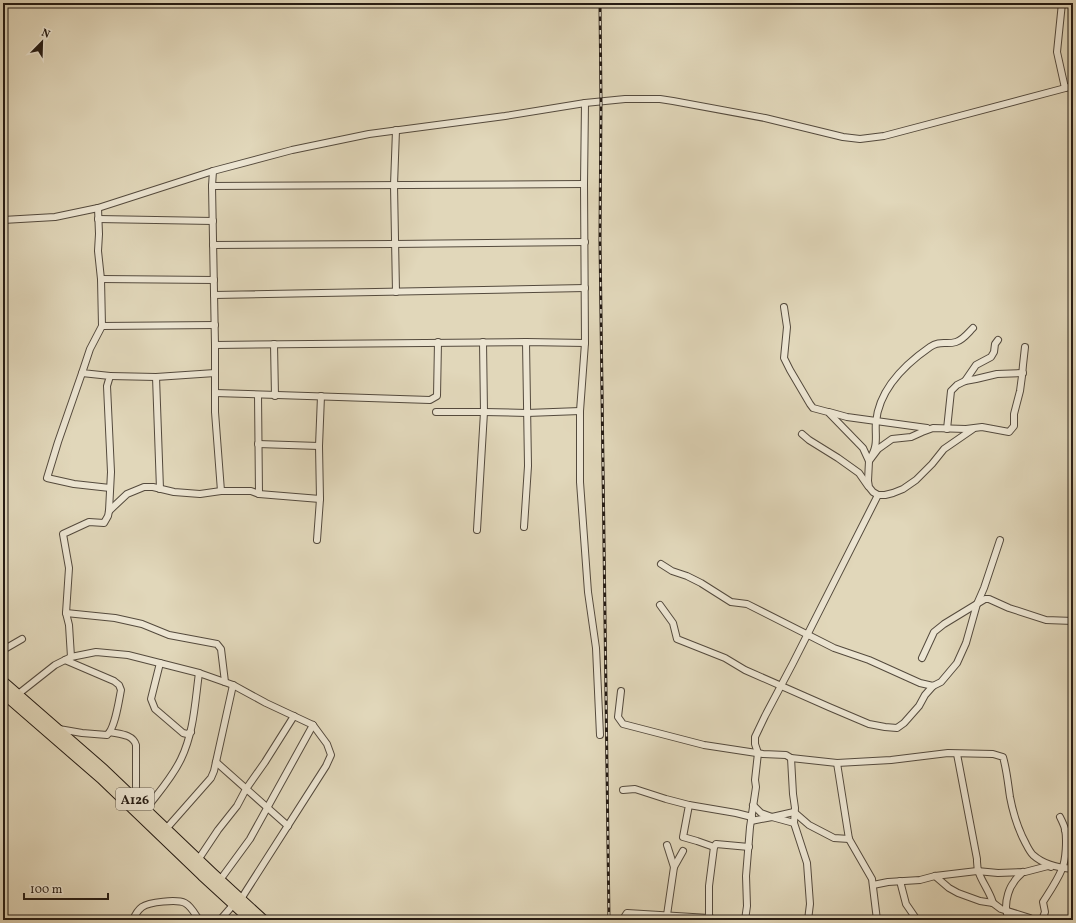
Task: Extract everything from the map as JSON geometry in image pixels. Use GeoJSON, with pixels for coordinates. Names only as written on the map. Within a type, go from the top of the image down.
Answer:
{"type":"FeatureCollection","features":[{"type":"Feature","properties":{"kind":"highway","name":"A126"},"geometry":{"type":"LineString","coordinates":[[3,682],[136,799],[220,880],[251,920]]}},
{"type":"Feature","properties":{"kind":"highway","name":"A126"},"geometry":{"type":"LineString","coordinates":[[3,692],[101,778],[237,902],[263,920]]}},
{"type":"Feature","properties":{"kind":"street"},"geometry":{"type":"LineString","coordinates":[[1062,3],[1057,52],[1065,88]]}},
{"type":"Feature","properties":{"kind":"street"},"geometry":{"type":"LineString","coordinates":[[3,220],[55,217],[98,208],[214,171],[292,150],[369,134],[505,116],[585,103],[624,99],[660,99],[765,118],[860,139],[884,136],[1073,86]]}},
{"type":"Feature","properties":{"kind":"street"},"geometry":{"type":"LineString","coordinates":[[585,103],[585,343],[580,411],[580,482],[588,592],[596,648],[600,735]]}},
{"type":"Feature","properties":{"kind":"street"},"geometry":{"type":"LineString","coordinates":[[396,130],[394,185],[396,292]]}},
{"type":"Feature","properties":{"kind":"street"},"geometry":{"type":"LineString","coordinates":[[214,171],[212,186],[216,345],[215,412],[221,491]]}},
{"type":"Feature","properties":{"kind":"street"},"geometry":{"type":"LineString","coordinates":[[212,186],[584,184]]}},
{"type":"Feature","properties":{"kind":"street"},"geometry":{"type":"LineString","coordinates":[[98,208],[98,251],[101,278],[102,326],[90,349],[47,478],[74,484],[110,488]]}},
{"type":"Feature","properties":{"kind":"street"},"geometry":{"type":"LineString","coordinates":[[98,219],[213,220]]}},
{"type":"Feature","properties":{"kind":"street"},"geometry":{"type":"LineString","coordinates":[[213,245],[585,242]]}},
{"type":"Feature","properties":{"kind":"street"},"geometry":{"type":"LineString","coordinates":[[101,278],[214,280]]}},
{"type":"Feature","properties":{"kind":"street"},"geometry":{"type":"LineString","coordinates":[[214,295],[585,288]]}},
{"type":"Feature","properties":{"kind":"street"},"geometry":{"type":"LineString","coordinates":[[784,307],[787,327],[784,358],[797,383],[813,408],[846,417],[924,428],[982,428],[1009,432],[1014,426],[1014,414],[1020,391],[1025,347]]}},
{"type":"Feature","properties":{"kind":"street"},"geometry":{"type":"LineString","coordinates":[[102,326],[215,325]]}},
{"type":"Feature","properties":{"kind":"street"},"geometry":{"type":"LineString","coordinates":[[869,487],[869,461],[875,446],[876,421],[883,395],[905,367],[931,346],[938,342],[948,343],[958,341],[973,328]]}},
{"type":"Feature","properties":{"kind":"street"},"geometry":{"type":"LineString","coordinates":[[965,381],[976,365],[991,356],[998,340]]}},
{"type":"Feature","properties":{"kind":"street"},"geometry":{"type":"LineString","coordinates":[[216,345],[438,342],[585,343]]}},
{"type":"Feature","properties":{"kind":"street"},"geometry":{"type":"LineString","coordinates":[[215,393],[430,400],[437,396],[438,342]]}},
{"type":"Feature","properties":{"kind":"street"},"geometry":{"type":"LineString","coordinates":[[477,530],[484,412],[483,342]]}},
{"type":"Feature","properties":{"kind":"street"},"geometry":{"type":"LineString","coordinates":[[524,527],[528,466],[526,342]]}},
{"type":"Feature","properties":{"kind":"street"},"geometry":{"type":"LineString","coordinates":[[274,344],[275,396]]}},
{"type":"Feature","properties":{"kind":"street"},"geometry":{"type":"LineString","coordinates":[[82,373],[110,376],[156,377],[215,373]]}},
{"type":"Feature","properties":{"kind":"street"},"geometry":{"type":"LineString","coordinates":[[947,429],[951,391],[957,385],[965,381],[997,374],[1022,373]]}},
{"type":"Feature","properties":{"kind":"street"},"geometry":{"type":"LineString","coordinates":[[68,659],[69,625],[66,613],[69,568],[63,534],[89,522],[104,523],[108,516],[110,472],[107,386],[110,376]]}},
{"type":"Feature","properties":{"kind":"street"},"geometry":{"type":"LineString","coordinates":[[156,377],[160,489]]}},
{"type":"Feature","properties":{"kind":"street"},"geometry":{"type":"LineString","coordinates":[[258,395],[259,494]]}},
{"type":"Feature","properties":{"kind":"street"},"geometry":{"type":"LineString","coordinates":[[317,540],[320,499],[319,446],[322,396]]}},
{"type":"Feature","properties":{"kind":"street"},"geometry":{"type":"LineString","coordinates":[[436,412],[527,413],[580,411]]}},
{"type":"Feature","properties":{"kind":"street"},"geometry":{"type":"LineString","coordinates":[[828,412],[863,448],[869,461]]}},
{"type":"Feature","properties":{"kind":"street"},"geometry":{"type":"LineString","coordinates":[[869,461],[878,449],[892,439],[911,437],[933,428]]}},
{"type":"Feature","properties":{"kind":"street"},"geometry":{"type":"LineString","coordinates":[[802,434],[859,473],[873,492],[878,495],[885,495],[903,489],[916,480],[944,449],[974,428]]}},
{"type":"Feature","properties":{"kind":"street"},"geometry":{"type":"LineString","coordinates":[[258,444],[319,446]]}},
{"type":"Feature","properties":{"kind":"street"},"geometry":{"type":"LineString","coordinates":[[109,512],[127,494],[144,488],[153,487],[174,492],[200,494],[221,491],[251,491],[259,494],[320,499]]}},
{"type":"Feature","properties":{"kind":"street"},"geometry":{"type":"LineString","coordinates":[[745,920],[747,906],[746,876],[751,819],[756,787],[755,780],[758,753],[755,744],[755,737],[878,495]]}},
{"type":"Feature","properties":{"kind":"street"},"geometry":{"type":"LineString","coordinates":[[660,604],[673,623],[677,639],[725,658],[745,670],[869,724],[897,728],[904,723],[919,706],[925,694],[933,686],[941,682],[957,663],[966,643],[977,604],[1000,540]]}},
{"type":"Feature","properties":{"kind":"street"},"geometry":{"type":"LineString","coordinates":[[661,564],[672,571],[702,582],[731,602],[747,604],[834,648],[869,660],[920,683],[933,686]]}},
{"type":"Feature","properties":{"kind":"street"},"geometry":{"type":"LineString","coordinates":[[922,658],[934,632],[944,624],[986,599],[1046,620],[1073,622]]}},
{"type":"Feature","properties":{"kind":"street"},"geometry":{"type":"LineString","coordinates":[[66,613],[115,618],[142,624],[169,635],[217,644],[221,650],[225,682]]}},
{"type":"Feature","properties":{"kind":"street"},"geometry":{"type":"LineString","coordinates":[[3,650],[22,639]]}},
{"type":"Feature","properties":{"kind":"street"},"geometry":{"type":"LineString","coordinates":[[17,695],[55,665],[68,659],[96,652],[128,655],[199,673],[233,685],[266,703],[313,725],[327,744],[331,755],[326,766],[237,902],[220,920]]}},
{"type":"Feature","properties":{"kind":"street"},"geometry":{"type":"LineString","coordinates":[[57,729],[106,735],[110,732],[113,724],[121,690],[121,687],[114,681],[68,659]]}},
{"type":"Feature","properties":{"kind":"street"},"geometry":{"type":"LineString","coordinates":[[160,663],[152,703],[155,709],[183,733],[187,734],[191,732]]}},
{"type":"Feature","properties":{"kind":"street"},"geometry":{"type":"LineString","coordinates":[[146,809],[170,778],[181,759],[191,732],[199,673]]}},
{"type":"Feature","properties":{"kind":"street"},"geometry":{"type":"LineString","coordinates":[[166,829],[211,778],[214,771],[233,685]]}},
{"type":"Feature","properties":{"kind":"street"},"geometry":{"type":"LineString","coordinates":[[621,691],[618,717],[623,724],[704,745],[758,753],[786,755],[791,758],[837,763],[891,760],[948,753],[993,754],[1003,757],[1016,820],[1031,854],[1044,863],[1062,868]]}},
{"type":"Feature","properties":{"kind":"street"},"geometry":{"type":"LineString","coordinates":[[198,860],[218,830],[237,806],[246,789],[294,716]]}},
{"type":"Feature","properties":{"kind":"street"},"geometry":{"type":"LineString","coordinates":[[220,880],[250,839],[313,725]]}},
{"type":"Feature","properties":{"kind":"street"},"geometry":{"type":"LineString","coordinates":[[110,732],[131,737],[136,745],[136,799]]}},
{"type":"Feature","properties":{"kind":"street"},"geometry":{"type":"LineString","coordinates":[[957,754],[977,859],[977,871],[993,903]]}},
{"type":"Feature","properties":{"kind":"street"},"geometry":{"type":"LineString","coordinates":[[791,758],[794,823],[807,863],[810,904],[808,920]]}},
{"type":"Feature","properties":{"kind":"street"},"geometry":{"type":"LineString","coordinates":[[216,762],[288,826]]}},
{"type":"Feature","properties":{"kind":"street"},"geometry":{"type":"LineString","coordinates":[[837,763],[849,839],[872,879],[877,920]]}},
{"type":"Feature","properties":{"kind":"street"},"geometry":{"type":"LineString","coordinates":[[623,790],[635,789],[689,805],[730,812],[751,819],[772,817],[794,812]]}},
{"type":"Feature","properties":{"kind":"street"},"geometry":{"type":"LineString","coordinates":[[689,805],[683,838],[714,847]]}},
{"type":"Feature","properties":{"kind":"street"},"geometry":{"type":"LineString","coordinates":[[753,805],[761,813],[794,823]]}},
{"type":"Feature","properties":{"kind":"street"},"geometry":{"type":"LineString","coordinates":[[794,812],[809,825],[834,838],[849,839]]}},
{"type":"Feature","properties":{"kind":"street"},"geometry":{"type":"LineString","coordinates":[[1042,920],[1045,912],[1043,902],[1055,885],[1062,868],[1065,846],[1065,830],[1060,817]]}},
{"type":"Feature","properties":{"kind":"street"},"geometry":{"type":"LineString","coordinates":[[1065,830],[1073,835]]}},
{"type":"Feature","properties":{"kind":"street"},"geometry":{"type":"LineString","coordinates":[[714,847],[716,844],[749,847]]}},
{"type":"Feature","properties":{"kind":"street"},"geometry":{"type":"LineString","coordinates":[[667,845],[674,867]]}},
{"type":"Feature","properties":{"kind":"street"},"geometry":{"type":"LineString","coordinates":[[709,919],[709,886],[714,847]]}},
{"type":"Feature","properties":{"kind":"street"},"geometry":{"type":"LineString","coordinates":[[667,916],[674,867],[682,851]]}},
{"type":"Feature","properties":{"kind":"street"},"geometry":{"type":"LineString","coordinates":[[873,885],[920,880],[935,876],[977,871],[1023,872],[1048,866],[1073,869]]}},
{"type":"Feature","properties":{"kind":"street"},"geometry":{"type":"LineString","coordinates":[[1008,916],[1006,904],[1009,891],[1013,882],[1023,872]]}},
{"type":"Feature","properties":{"kind":"street"},"geometry":{"type":"LineString","coordinates":[[935,876],[949,888],[958,893],[980,901],[993,903],[1008,916],[1030,918],[1032,920]]}},
{"type":"Feature","properties":{"kind":"street"},"geometry":{"type":"LineString","coordinates":[[900,881],[906,904],[917,920]]}},
{"type":"Feature","properties":{"kind":"street"},"geometry":{"type":"LineString","coordinates":[[133,920],[144,906],[155,903],[178,901],[186,903],[199,920]]}},
{"type":"Feature","properties":{"kind":"street"},"geometry":{"type":"LineString","coordinates":[[624,920],[625,916],[628,914],[718,920]]}},
{"type":"Feature","properties":{"kind":"railway"},"geometry":{"type":"LineString","coordinates":[[600,3],[600,240],[609,920]]}}]}
